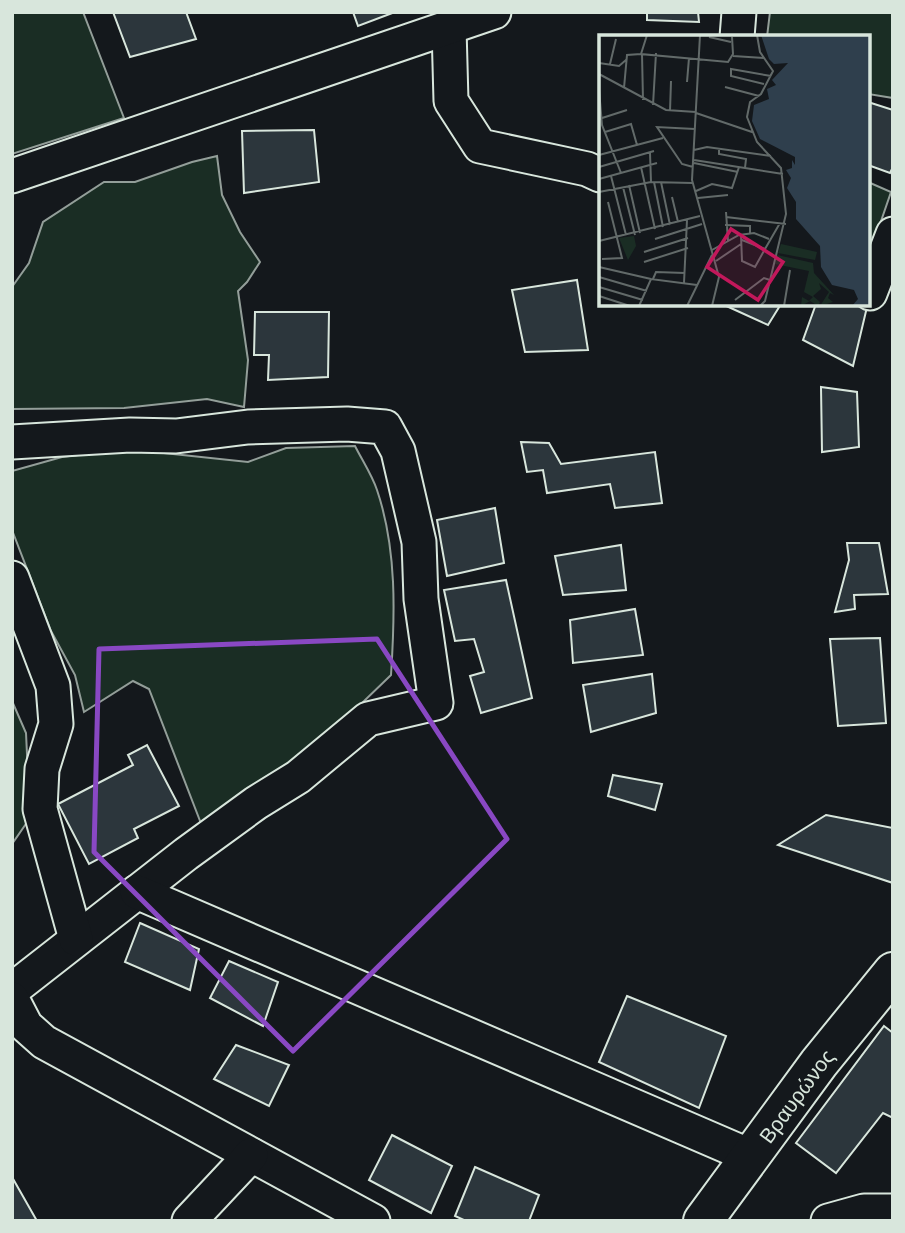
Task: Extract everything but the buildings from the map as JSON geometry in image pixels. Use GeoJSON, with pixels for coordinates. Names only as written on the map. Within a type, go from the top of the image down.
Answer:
{"type":"FeatureCollection","features":[{"type":"Feature","properties":{"kind":"main road","name":"Βραυρώνος"},"geometry":{"type":"LineString","coordinates":[[703,1221],[860,1010],[893,972]]}},
{"type":"Feature","properties":{"kind":"street"},"geometry":{"type":"LineString","coordinates":[[12,176],[494,12]]}},
{"type":"Feature","properties":{"kind":"street"},"geometry":{"type":"LineString","coordinates":[[737,35],[739,12]]}},
{"type":"Feature","properties":{"kind":"street"},"geometry":{"type":"LineString","coordinates":[[449,28],[451,101],[480,146],[599,175]]}},
{"type":"Feature","properties":{"kind":"street"},"geometry":{"type":"LineString","coordinates":[[877,296],[893,234]]}},
{"type":"Feature","properties":{"kind":"street"},"geometry":{"type":"LineString","coordinates":[[12,442],[130,435],[176,436],[248,427],[385,427],[398,451],[419,542],[421,599],[436,703],[368,719],[298,777],[256,803],[12,990]]}},
{"type":"Feature","properties":{"kind":"street"},"geometry":{"type":"LineString","coordinates":[[12,578],[53,686],[57,724],[42,769],[40,809],[76,939]]}},
{"type":"Feature","properties":{"kind":"street"},"geometry":{"type":"LineString","coordinates":[[137,892],[750,1156]]}},
{"type":"Feature","properties":{"kind":"street"},"geometry":{"type":"LineString","coordinates":[[12,999],[26,1027],[44,1042],[373,1221]]}},
{"type":"Feature","properties":{"kind":"street"},"geometry":{"type":"LineString","coordinates":[[189,1221],[251,1155]]}},
{"type":"Feature","properties":{"kind":"street"},"geometry":{"type":"LineString","coordinates":[[828,1221],[864,1211],[893,1211]]}},
{"type":"Feature","properties":{"kind":"highlighted area"},"geometry":{"type":"Polygon","coordinates":[[[377,639],[507,839],[293,1051],[94,852],[99,649],[377,639]]]}},
{"type":"Feature","properties":{"kind":"green space"},"geometry":{"type":"Polygon","coordinates":[[[12,12],[83,12],[124,118],[12,154],[12,12]]]}},
{"type":"Feature","properties":{"kind":"green space"},"geometry":{"type":"Polygon","coordinates":[[[770,12],[893,12],[893,98],[870,94],[870,35],[767,35],[770,12]]]}},
{"type":"Feature","properties":{"kind":"green space"},"geometry":{"type":"Polygon","coordinates":[[[217,156],[222,195],[240,232],[260,262],[238,291],[248,360],[244,407],[207,399],[124,408],[12,409],[12,287],[29,263],[43,222],[104,182],[135,182],[217,156]]]}},
{"type":"Feature","properties":{"kind":"green space"},"geometry":{"type":"Polygon","coordinates":[[[870,183],[891,192],[870,253],[870,183]]]}},
{"type":"Feature","properties":{"kind":"green space"},"geometry":{"type":"Polygon","coordinates":[[[355,446],[377,490],[388,535],[394,605],[391,675],[330,734],[202,826],[149,689],[133,681],[84,712],[75,675],[51,631],[12,530],[12,471],[62,457],[126,449],[248,462],[286,448],[355,446]]]}},
{"type":"Feature","properties":{"kind":"green space"},"geometry":{"type":"Polygon","coordinates":[[[12,701],[26,733],[30,818],[12,844],[12,701]]]}}]}
